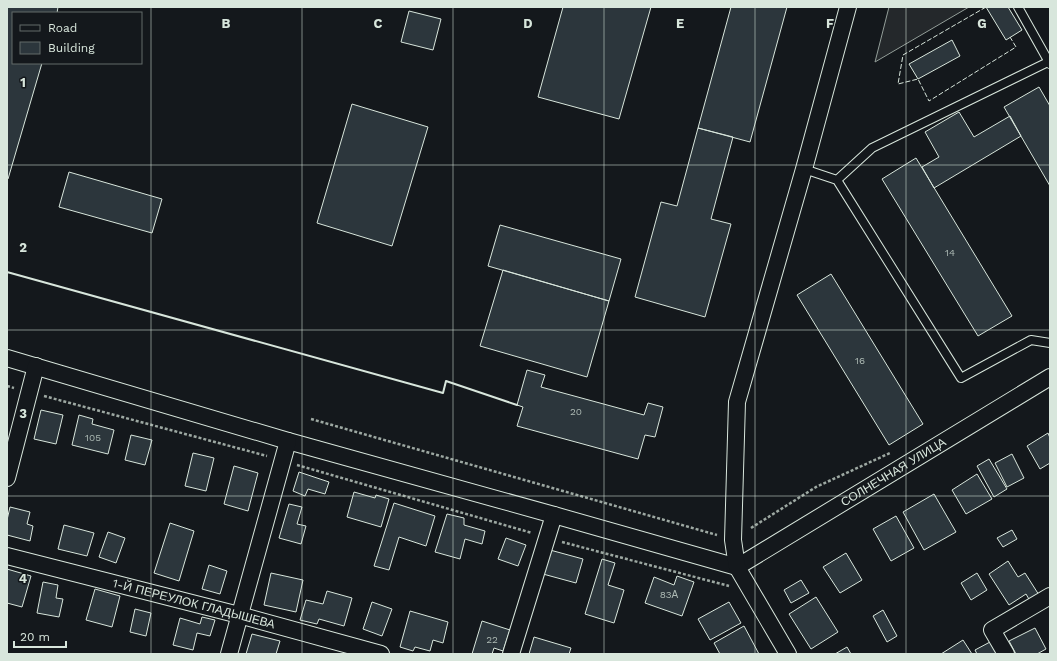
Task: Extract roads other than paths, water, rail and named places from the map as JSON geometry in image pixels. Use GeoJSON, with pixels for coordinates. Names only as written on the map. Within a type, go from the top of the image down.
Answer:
{"type":"FeatureCollection","features":[{"type":"Feature","properties":{"kind":"street"},"geometry":{"type":"LineString","coordinates":[[788,654],[737,567],[733,540],[737,402],[804,169],[848,7]]}},
{"type":"Feature","properties":{"kind":"street"},"geometry":{"type":"LineString","coordinates":[[7,358],[288,441],[554,514],[737,567]]}},
{"type":"Feature","properties":{"kind":"street"},"geometry":{"type":"LineString","coordinates":[[7,478],[36,366]]}},
{"type":"Feature","properties":{"kind":"street","name":"СОЛНЕЧНАЯ УЛИЦА"},"geometry":{"type":"LineString","coordinates":[[737,567],[1050,377]]}},
{"type":"Feature","properties":{"kind":"street"},"geometry":{"type":"LineString","coordinates":[[229,654],[288,441]]}},
{"type":"Feature","properties":{"kind":"street"},"geometry":{"type":"LineString","coordinates":[[511,654],[554,514]]}},
{"type":"Feature","properties":{"kind":"street","name":"1-Й ПЕРЕУЛОК ГЛАДЫШЕВА"},"geometry":{"type":"LineString","coordinates":[[7,556],[239,615],[381,654]]}},
{"type":"Feature","properties":{"kind":"street"},"geometry":{"type":"LineString","coordinates":[[1006,654],[992,630],[1050,596]]}},
{"type":"Feature","properties":{"kind":"lane"},"geometry":{"type":"LineString","coordinates":[[837,180],[872,148],[1049,62],[1018,7]]}},
{"type":"Feature","properties":{"kind":"lane"},"geometry":{"type":"LineString","coordinates":[[804,169],[837,180],[961,378],[1031,340],[1050,343]]}}]}
